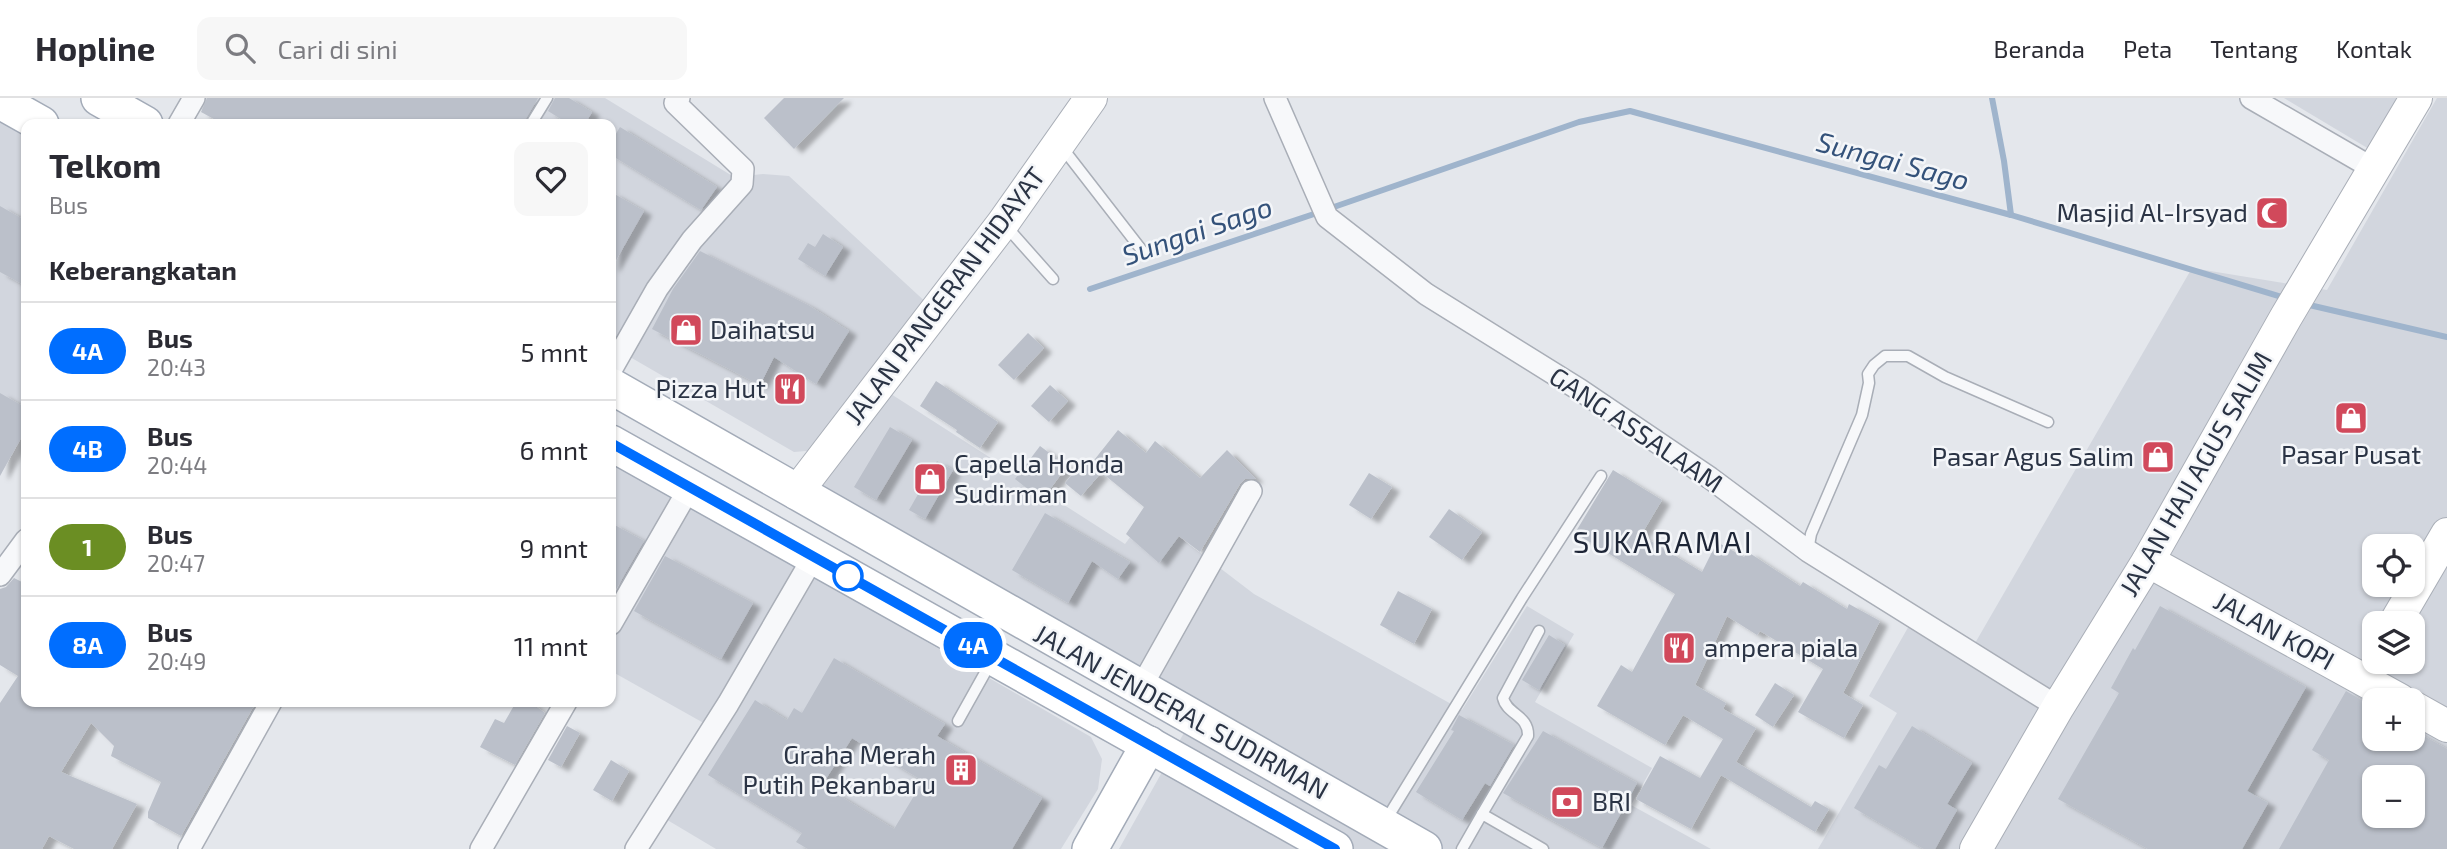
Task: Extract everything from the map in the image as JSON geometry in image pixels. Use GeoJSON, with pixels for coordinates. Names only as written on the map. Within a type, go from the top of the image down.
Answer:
{"type":"FeatureCollection","features":[{"type":"Feature","properties":{"kind":"main road"},"geometry":{"type":"LineString","coordinates":[[101,98],[137,119]]}},
{"type":"Feature","properties":{"kind":"main road"},"geometry":{"type":"LineString","coordinates":[[0,102],[32,119]]}},
{"type":"Feature","properties":{"kind":"main road","name":"JALAN JENDERAL SUDIRMAN"},"geometry":{"type":"LineString","coordinates":[[616,389],[1140,690],[1424,849]]}},
{"type":"Feature","properties":{"kind":"main road","name":"JALAN JENDERAL SUDIRMAN"},"geometry":{"type":"LineString","coordinates":[[616,446],[1335,849]]}},
{"type":"Feature","properties":{"kind":"main road"},"geometry":{"type":"LineString","coordinates":[[1090,849],[1149,744]]}},
{"type":"Feature","properties":{"kind":"street"},"geometry":{"type":"LineString","coordinates":[[182,119],[194,98]]}},
{"type":"Feature","properties":{"kind":"street"},"geometry":{"type":"LineString","coordinates":[[616,361],[657,289],[692,240],[742,184],[744,177],[743,169],[675,103],[679,98]]}},
{"type":"Feature","properties":{"kind":"street","name":"JALAN PANGERAN HIDAYAT"},"geometry":{"type":"LineString","coordinates":[[796,493],[1003,223],[1091,98]]}},
{"type":"Feature","properties":{"kind":"street","name":"GANG ASSALAAM"},"geometry":{"type":"LineString","coordinates":[[1275,98],[1327,217],[1426,294],[1580,390],[1710,478],[1808,551],[2058,707]]}},
{"type":"Feature","properties":{"kind":"street"},"geometry":{"type":"LineString","coordinates":[[2250,98],[2374,169]]}},
{"type":"Feature","properties":{"kind":"street","name":"JALAN HAJI AGUS SALIM"},"geometry":{"type":"LineString","coordinates":[[1976,849],[2058,707],[2148,561],[2286,317],[2416,98]]}},
{"type":"Feature","properties":{"kind":"street"},"geometry":{"type":"LineString","coordinates":[[616,615],[690,487]]}},
{"type":"Feature","properties":{"kind":"street"},"geometry":{"type":"LineString","coordinates":[[1140,690],[1251,491]]}},
{"type":"Feature","properties":{"kind":"street"},"geometry":{"type":"LineString","coordinates":[[2402,611],[2447,534]]}},
{"type":"Feature","properties":{"kind":"street"},"geometry":{"type":"LineString","coordinates":[[9,567],[21,548]]}},
{"type":"Feature","properties":{"kind":"street"},"geometry":{"type":"LineString","coordinates":[[636,849],[728,704],[814,556]]}},
{"type":"Feature","properties":{"kind":"street","name":"JALAN KOPI"},"geometry":{"type":"LineString","coordinates":[[2148,561],[2362,666]]}},
{"type":"Feature","properties":{"kind":"street","name":"JALAN KOPI"},"geometry":{"type":"LineString","coordinates":[[2373,674],[2388,688]]}},
{"type":"Feature","properties":{"kind":"street"},"geometry":{"type":"LineString","coordinates":[[189,849],[268,707]]}},
{"type":"Feature","properties":{"kind":"street"},"geometry":{"type":"LineString","coordinates":[[481,849],[563,707]]}},
{"type":"Feature","properties":{"kind":"street"},"geometry":{"type":"LineString","coordinates":[[2425,714],[2447,726]]}},
{"type":"Feature","properties":{"kind":"lane"},"geometry":{"type":"LineString","coordinates":[[534,119],[547,98]]}},
{"type":"Feature","properties":{"kind":"lane"},"geometry":{"type":"LineString","coordinates":[[1059,144],[1144,253]]}},
{"type":"Feature","properties":{"kind":"lane"},"geometry":{"type":"LineString","coordinates":[[1003,223],[1053,279]]}},
{"type":"Feature","properties":{"kind":"lane"},"geometry":{"type":"LineString","coordinates":[[1808,551],[1811,534],[1862,415],[1869,383],[1868,374],[1885,356],[1908,356],[1945,377],[2048,422]]}},
{"type":"Feature","properties":{"kind":"lane"},"geometry":{"type":"LineString","coordinates":[[1383,826],[1522,598],[1601,476]]}},
{"type":"Feature","properties":{"kind":"lane"},"geometry":{"type":"LineString","coordinates":[[1462,849],[1528,736],[1525,721],[1507,706],[1503,698],[1539,631]]}},
{"type":"Feature","properties":{"kind":"lane"},"geometry":{"type":"LineString","coordinates":[[958,721],[994,657]]}},
{"type":"Feature","properties":{"kind":"lane"},"geometry":{"type":"LineString","coordinates":[[1482,814],[1543,849]]}},
{"type":"Feature","properties":{"kind":"shaded area"},"geometry":{"type":"Polygon","coordinates":[[[181,98],[605,98],[734,177],[763,174],[789,176],[930,306],[818,450],[794,452],[616,349],[616,119],[218,119],[181,98]]]}},
{"type":"Feature","properties":{"kind":"shaded area"},"geometry":{"type":"Polygon","coordinates":[[[2284,98],[2400,98],[2369,149],[2284,98]]]}},
{"type":"Feature","properties":{"kind":"shaded area","name":"Pasar Pusat"},"geometry":{"type":"Polygon","coordinates":[[[2437,98],[2447,98],[2447,849],[1818,849],[1897,713],[1869,696],[1910,624],[1967,657],[2192,268],[2327,290],[2437,98]]]}},
{"type":"Feature","properties":{"kind":"shaded area"},"geometry":{"type":"Polygon","coordinates":[[[0,99],[21,119],[21,427],[13,422],[0,437],[0,99]]]}},
{"type":"Feature","properties":{"kind":"shaded area"},"geometry":{"type":"Polygon","coordinates":[[[891,394],[1125,544],[1148,513],[1254,594],[1462,710],[1527,606],[1574,634],[1535,702],[1652,768],[1631,805],[1711,849],[1119,849],[1185,731],[802,512],[891,394]]]}},
{"type":"Feature","properties":{"kind":"shaded area"},"geometry":{"type":"Polygon","coordinates":[[[616,450],[805,563],[709,726],[616,674],[616,450]]]}},
{"type":"Feature","properties":{"kind":"shaded area"},"geometry":{"type":"Polygon","coordinates":[[[813,576],[1091,737],[1102,759],[1098,789],[1061,849],[716,849],[664,818],[813,576]]]}},
{"type":"Feature","properties":{"kind":"building"},"geometry":{"type":"Polygon","coordinates":[[[207,98],[538,98],[526,119],[214,119],[201,112],[207,98]]]}},
{"type":"Feature","properties":{"kind":"building"},"geometry":{"type":"Polygon","coordinates":[[[555,98],[569,98],[592,112],[588,119],[561,119],[548,111],[555,98]]]}},
{"type":"Feature","properties":{"kind":"building"},"geometry":{"type":"Polygon","coordinates":[[[784,98],[844,98],[794,149],[764,118],[784,98]]]}},
{"type":"Feature","properties":{"kind":"building"},"geometry":{"type":"Polygon","coordinates":[[[620,127],[717,187],[701,210],[616,158],[616,134],[620,127]]]}},
{"type":"Feature","properties":{"kind":"building"},"geometry":{"type":"Polygon","coordinates":[[[616,195],[644,211],[616,260],[616,195]]]}},
{"type":"Feature","properties":{"kind":"building"},"geometry":{"type":"Polygon","coordinates":[[[0,206],[21,218],[21,283],[0,272],[0,206]]]}},
{"type":"Feature","properties":{"kind":"building"},"geometry":{"type":"Polygon","coordinates":[[[823,234],[843,247],[825,276],[798,259],[808,243],[815,247],[823,234]]]}},
{"type":"Feature","properties":{"kind":"building"},"geometry":{"type":"Polygon","coordinates":[[[700,251],[808,305],[849,331],[816,384],[774,357],[760,385],[652,329],[673,289],[700,251]]]}},
{"type":"Feature","properties":{"kind":"building"},"geometry":{"type":"Polygon","coordinates":[[[1028,333],[1044,348],[1014,380],[998,365],[1028,333]]]}},
{"type":"Feature","properties":{"kind":"building"},"geometry":{"type":"Polygon","coordinates":[[[936,381],[998,422],[980,448],[920,406],[936,381]]]}},
{"type":"Feature","properties":{"kind":"building"},"geometry":{"type":"Polygon","coordinates":[[[1050,385],[1068,401],[1049,422],[1031,406],[1050,385]]]}},
{"type":"Feature","properties":{"kind":"building"},"geometry":{"type":"Polygon","coordinates":[[[0,393],[21,405],[21,438],[0,476],[0,393]]]}},
{"type":"Feature","properties":{"kind":"building"},"geometry":{"type":"Polygon","coordinates":[[[890,427],[912,440],[876,500],[854,487],[890,427]]]}},
{"type":"Feature","properties":{"kind":"building"},"geometry":{"type":"Polygon","coordinates":[[[1118,430],[1146,453],[1155,441],[1200,478],[1227,450],[1256,479],[1245,479],[1240,484],[1200,552],[1179,536],[1159,563],[1126,534],[1144,507],[1091,464],[1118,430]]]}},
{"type":"Feature","properties":{"kind":"building"},"geometry":{"type":"Polygon","coordinates":[[[1040,446],[1067,466],[1042,500],[1015,479],[1040,446]]]}},
{"type":"Feature","properties":{"kind":"building"},"geometry":{"type":"Polygon","coordinates":[[[937,461],[953,470],[925,519],[909,510],[937,461]]]}},
{"type":"Feature","properties":{"kind":"building"},"geometry":{"type":"Polygon","coordinates":[[[1084,461],[1100,474],[1081,496],[1065,483],[1084,461]]]}},
{"type":"Feature","properties":{"kind":"building"},"geometry":{"type":"Polygon","coordinates":[[[1613,470],[1662,500],[1641,535],[1702,572],[1717,542],[1744,557],[1748,552],[1800,586],[1803,582],[1847,609],[1849,604],[1880,621],[1843,693],[1863,705],[1844,738],[1798,712],[1823,669],[1760,631],[1757,635],[1727,616],[1695,685],[1726,703],[1723,709],[1756,728],[1736,762],[1811,807],[1815,801],[1829,809],[1815,832],[1721,775],[1691,829],[1636,799],[1660,756],[1700,778],[1723,739],[1683,715],[1665,745],[1597,706],[1621,665],[1632,672],[1675,594],[1575,533],[1613,470]]]}},
{"type":"Feature","properties":{"kind":"building"},"geometry":{"type":"Polygon","coordinates":[[[1369,473],[1392,487],[1371,519],[1349,505],[1369,473]]]}},
{"type":"Feature","properties":{"kind":"building"},"geometry":{"type":"Polygon","coordinates":[[[1449,509],[1482,532],[1462,560],[1429,537],[1449,509]]]}},
{"type":"Feature","properties":{"kind":"building"},"geometry":{"type":"Polygon","coordinates":[[[1045,513],[1130,562],[1118,579],[1092,561],[1068,603],[1012,570],[1045,513]]]}},
{"type":"Feature","properties":{"kind":"building"},"geometry":{"type":"Polygon","coordinates":[[[616,526],[644,541],[616,589],[616,526]]]}},
{"type":"Feature","properties":{"kind":"building"},"geometry":{"type":"Polygon","coordinates":[[[665,556],[753,603],[721,659],[634,611],[665,556]]]}},
{"type":"Feature","properties":{"kind":"building"},"geometry":{"type":"Polygon","coordinates":[[[14,578],[21,582],[21,707],[253,707],[181,836],[148,818],[161,782],[111,756],[114,746],[91,723],[61,772],[137,804],[112,849],[74,849],[49,836],[42,849],[0,849],[0,703],[18,676],[0,665],[0,589],[6,587],[14,578]]]}},
{"type":"Feature","properties":{"kind":"building"},"geometry":{"type":"Polygon","coordinates":[[[1398,591],[1432,609],[1414,644],[1380,625],[1398,591]]]}},
{"type":"Feature","properties":{"kind":"building"},"geometry":{"type":"Polygon","coordinates":[[[2160,606],[2306,687],[2247,791],[2268,803],[2242,849],[2148,849],[2058,799],[2119,693],[2111,688],[2160,606]]]}},
{"type":"Feature","properties":{"kind":"building"},"geometry":{"type":"Polygon","coordinates":[[[1549,635],[1565,645],[1539,690],[1522,680],[1549,635]]]}},
{"type":"Feature","properties":{"kind":"building"},"geometry":{"type":"Polygon","coordinates":[[[834,658],[945,724],[937,736],[1042,798],[1012,849],[808,849],[796,842],[802,833],[708,775],[755,700],[787,720],[794,708],[802,713],[834,658]],[[852,738],[822,785],[894,829],[923,781],[852,738]]]}},
{"type":"Feature","properties":{"kind":"building"},"geometry":{"type":"Polygon","coordinates":[[[1775,683],[1794,695],[1773,727],[1755,715],[1775,683]]]}},
{"type":"Feature","properties":{"kind":"building"},"geometry":{"type":"Polygon","coordinates":[[[2346,691],[2362,700],[2362,751],[2425,751],[2425,737],[2447,749],[2447,849],[2279,849],[2329,760],[2312,750],[2346,691]]]}},
{"type":"Feature","properties":{"kind":"building"},"geometry":{"type":"Polygon","coordinates":[[[513,707],[537,707],[545,713],[515,765],[480,747],[495,719],[504,723],[513,707]]]}},
{"type":"Feature","properties":{"kind":"building"},"geometry":{"type":"Polygon","coordinates":[[[1459,715],[1514,745],[1490,786],[1485,783],[1462,820],[1416,792],[1454,731],[1451,730],[1459,715]]]}},
{"type":"Feature","properties":{"kind":"building"},"geometry":{"type":"Polygon","coordinates":[[[567,726],[580,733],[561,767],[548,760],[567,726]]]}},
{"type":"Feature","properties":{"kind":"building"},"geometry":{"type":"Polygon","coordinates":[[[1912,726],[1972,763],[1947,804],[1957,810],[1935,849],[1924,849],[1854,808],[1879,765],[1886,769],[1912,726]]]}},
{"type":"Feature","properties":{"kind":"building"},"geometry":{"type":"Polygon","coordinates":[[[1543,731],[1637,783],[1602,848],[1503,793],[1543,731]]]}},
{"type":"Feature","properties":{"kind":"building"},"geometry":{"type":"Polygon","coordinates":[[[611,760],[629,771],[612,801],[593,790],[611,760]]]}},
{"type":"Feature","properties":{"kind":"waterway"},"geometry":{"type":"LineString","coordinates":[[1992,98],[2011,215]]}},
{"type":"Feature","properties":{"kind":"waterway","name":"Sungai Sago"},"geometry":{"type":"LineString","coordinates":[[1331,208],[1579,122],[1630,111],[2011,215],[2288,299]]}},
{"type":"Feature","properties":{"kind":"waterway","name":"Sungai Sago"},"geometry":{"type":"LineString","coordinates":[[1090,289],[1317,213]]}},
{"type":"Feature","properties":{"kind":"waterway","name":"Sungai Sago"},"geometry":{"type":"LineString","coordinates":[[2305,304],[2447,337]]}},
{"type":"Feature","properties":{"kind":"bus line","name":"4A"},"geometry":{"type":"LineString","coordinates":[[616,446],[1335,849]]}},
{"type":"Feature","properties":{"kind":"place","name":"Masjid Al-Irsyad"},"geometry":{"type":"Point","coordinates":[2272,213]}},
{"type":"Feature","properties":{"kind":"place","name":"Daihatsu"},"geometry":{"type":"Point","coordinates":[686,330]}},
{"type":"Feature","properties":{"kind":"place","name":"Pizza Hut"},"geometry":{"type":"Point","coordinates":[790,389]}},
{"type":"Feature","properties":{"kind":"place","name":"Pasar Pusat"},"geometry":{"type":"Point","coordinates":[2351,418]}},
{"type":"Feature","properties":{"kind":"place","name":"Pasar Agus Salim"},"geometry":{"type":"Point","coordinates":[2158,457]}},
{"type":"Feature","properties":{"kind":"place","name":"Capella Honda Sudirman"},"geometry":{"type":"Point","coordinates":[930,479]}},
{"type":"Feature","properties":{"kind":"place","name":"ampera piala"},"geometry":{"type":"Point","coordinates":[1679,648]}},
{"type":"Feature","properties":{"kind":"place","name":"Graha Merah Putih Pekanbaru"},"geometry":{"type":"Point","coordinates":[961,770]}},
{"type":"Feature","properties":{"kind":"place","name":"BRI"},"geometry":{"type":"Point","coordinates":[1567,802]}},
{"type":"Feature","properties":{"kind":"district","name":"SUKARAMAI"},"geometry":{"type":"Point","coordinates":[1663,543]}}]}
